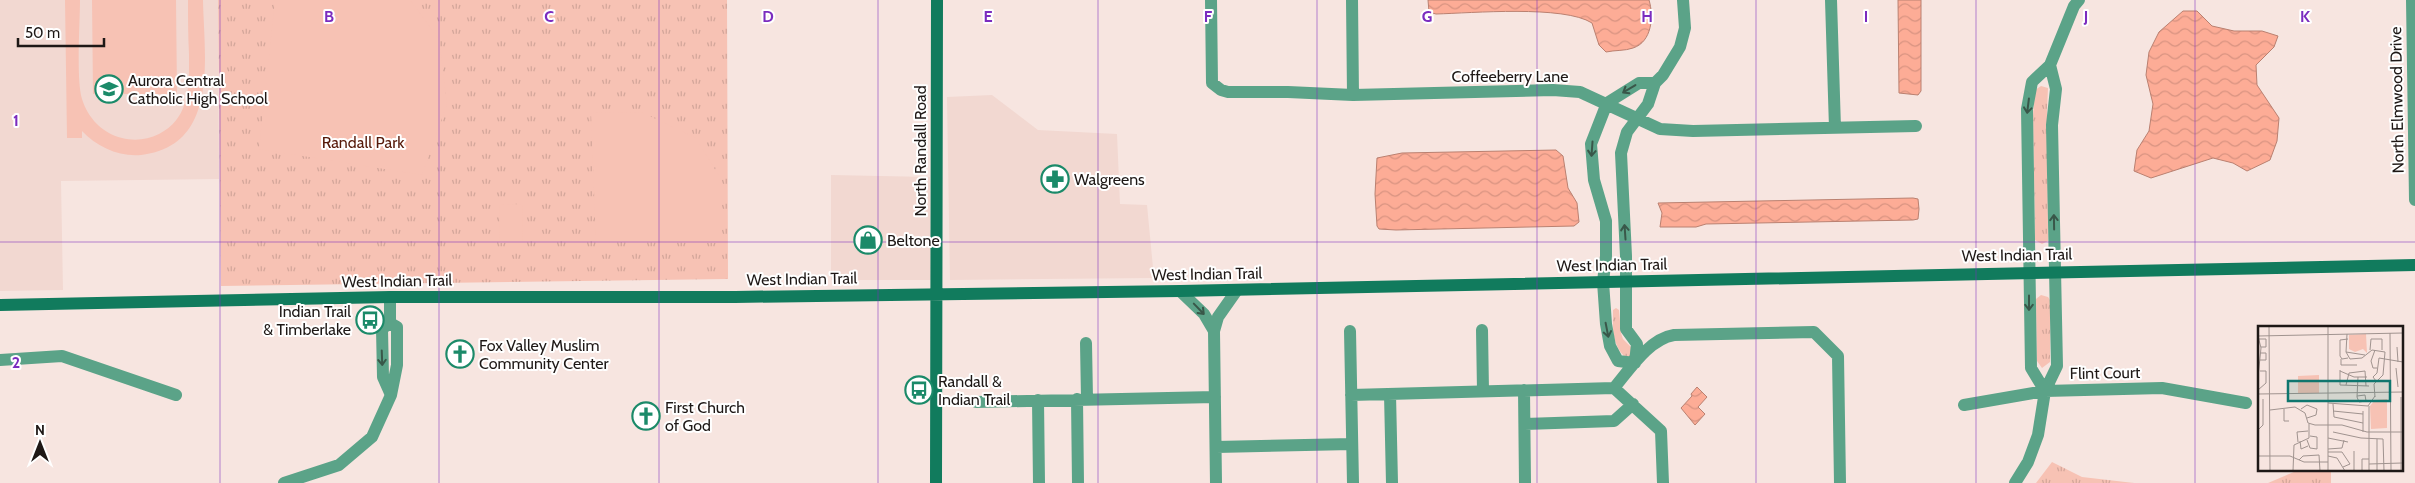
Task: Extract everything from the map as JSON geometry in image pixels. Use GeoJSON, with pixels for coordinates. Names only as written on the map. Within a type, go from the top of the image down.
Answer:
{"type":"FeatureCollection","features":[{"type":"Feature","properties":{"kind":"main road","name":"North Randall Road"},"geometry":{"type":"LineString","coordinates":[[936,483],[937,0]]}},
{"type":"Feature","properties":{"kind":"main road","name":"West Indian Trail"},"geometry":{"type":"LineString","coordinates":[[0,305],[390,297],[1180,291],[2029,271],[2415,265]]}},
{"type":"Feature","properties":{"kind":"street","name":"Coffeeberry Lane"},"geometry":{"type":"LineString","coordinates":[[1211,0],[1212,83],[1221,90],[1353,94],[1553,90],[1580,92],[1660,129],[1693,131],[1916,126]]}},
{"type":"Feature","properties":{"kind":"street"},"geometry":{"type":"LineString","coordinates":[[1352,0],[1353,94]]}},
{"type":"Feature","properties":{"kind":"street"},"geometry":{"type":"LineString","coordinates":[[1635,362],[1618,361],[1610,346],[1606,324],[1604,282],[1606,221],[1594,180],[1591,144],[1607,103],[1639,83],[1654,82],[1663,76],[1680,47],[1685,28],[1683,0]]}},
{"type":"Feature","properties":{"kind":"street"},"geometry":{"type":"LineString","coordinates":[[1831,0],[1834,128]]}},
{"type":"Feature","properties":{"kind":"street","name":"North Elmwood Drive"},"geometry":{"type":"LineString","coordinates":[[2412,0],[2415,200]]}},
{"type":"Feature","properties":{"kind":"street"},"geometry":{"type":"LineString","coordinates":[[2045,391],[2031,368],[2027,109],[2032,82],[2050,65],[2072,2]]}},
{"type":"Feature","properties":{"kind":"street"},"geometry":{"type":"LineString","coordinates":[[2015,483],[2028,462],[2038,434],[2045,391],[2057,366],[2052,125],[2056,89],[2050,65]]}},
{"type":"Feature","properties":{"kind":"street"},"geometry":{"type":"LineString","coordinates":[[1635,362],[1637,344],[1626,329],[1626,281],[1620,164],[1627,132],[1639,119],[1648,104],[1654,82]]}},
{"type":"Feature","properties":{"kind":"street"},"geometry":{"type":"LineString","coordinates":[[1216,483],[1214,331],[1218,317],[1237,290]]}},
{"type":"Feature","properties":{"kind":"street"},"geometry":{"type":"LineString","coordinates":[[1180,291],[1204,314],[1214,331]]}},
{"type":"Feature","properties":{"kind":"street"},"geometry":{"type":"LineString","coordinates":[[284,483],[339,465],[372,437],[391,395],[397,365],[397,327],[390,323],[390,297]]}},
{"type":"Feature","properties":{"kind":"street"},"geometry":{"type":"LineString","coordinates":[[1482,330],[1482,391]]}},
{"type":"Feature","properties":{"kind":"street"},"geometry":{"type":"LineString","coordinates":[[1350,331],[1353,483]]}},
{"type":"Feature","properties":{"kind":"street"},"geometry":{"type":"LineString","coordinates":[[1614,388],[1635,362],[1662,336],[1676,334],[1814,332],[1838,356],[1840,483]]}},
{"type":"Feature","properties":{"kind":"street"},"geometry":{"type":"LineString","coordinates":[[1078,483],[1086,343]]}},
{"type":"Feature","properties":{"kind":"street"},"geometry":{"type":"LineString","coordinates":[[0,360],[62,356],[176,395]]}},
{"type":"Feature","properties":{"kind":"street"},"geometry":{"type":"LineString","coordinates":[[1351,394],[1614,388],[1660,431],[1663,483]]}},
{"type":"Feature","properties":{"kind":"street","name":"Flint Court"},"geometry":{"type":"LineString","coordinates":[[1964,405],[2045,391],[2162,388],[2246,402]]}},
{"type":"Feature","properties":{"kind":"street"},"geometry":{"type":"LineString","coordinates":[[1524,390],[1526,483]]}},
{"type":"Feature","properties":{"kind":"street"},"geometry":{"type":"LineString","coordinates":[[1390,394],[1392,483]]}},
{"type":"Feature","properties":{"kind":"street"},"geometry":{"type":"LineString","coordinates":[[976,402],[1215,397]]}},
{"type":"Feature","properties":{"kind":"street"},"geometry":{"type":"LineString","coordinates":[[1038,400],[1039,483]]}},
{"type":"Feature","properties":{"kind":"street"},"geometry":{"type":"LineString","coordinates":[[1525,424],[1614,421],[1633,404]]}},
{"type":"Feature","properties":{"kind":"street"},"geometry":{"type":"LineString","coordinates":[[1216,447],[1352,444]]}},
{"type":"Feature","properties":{"kind":"shaded area","name":"Aurora Central Catholic High School"},"geometry":{"type":"Polygon","coordinates":[[[0,0],[218,0],[219,179],[61,181],[63,290],[0,291],[0,0]]]}},
{"type":"Feature","properties":{"kind":"shaded area"},"geometry":{"type":"Polygon","coordinates":[[[992,95],[1038,130],[1117,134],[1120,204],[1147,205],[1154,278],[950,280],[947,97],[992,95]]]}},
{"type":"Feature","properties":{"kind":"shaded area"},"geometry":{"type":"Polygon","coordinates":[[[831,175],[930,177],[931,280],[831,280],[831,175]]]}},
{"type":"Feature","properties":{"kind":"green space"},"geometry":{"type":"Polygon","coordinates":[[[65,0],[80,0],[79,78],[82,99],[88,112],[97,124],[108,132],[122,138],[136,140],[150,138],[159,134],[177,119],[183,110],[189,77],[188,0],[203,0],[205,71],[202,95],[196,117],[184,135],[166,148],[141,155],[117,153],[109,150],[94,142],[82,131],[82,138],[67,138],[65,0]]]}},
{"type":"Feature","properties":{"kind":"green space"},"geometry":{"type":"Polygon","coordinates":[[[92,0],[176,0],[177,94],[93,94],[92,0]]]}},
{"type":"Feature","properties":{"kind":"green space","name":"Randall Park"},"geometry":{"type":"Polygon","coordinates":[[[218,0],[727,0],[728,279],[221,286],[218,0]]]}},
{"type":"Feature","properties":{"kind":"green space"},"geometry":{"type":"Polygon","coordinates":[[[275,0],[410,0],[439,39],[447,104],[422,175],[259,149],[275,0]]]}},
{"type":"Feature","properties":{"kind":"green space"},"geometry":{"type":"Polygon","coordinates":[[[2041,86],[2048,88],[2048,241],[2042,244],[2035,240],[2033,116],[2035,90],[2041,86]]]}},
{"type":"Feature","properties":{"kind":"green space"},"geometry":{"type":"Polygon","coordinates":[[[641,112],[696,138],[722,181],[722,243],[596,242],[591,113],[641,112]]]}},
{"type":"Feature","properties":{"kind":"green space"},"geometry":{"type":"Polygon","coordinates":[[[522,204],[523,242],[500,243],[499,205],[522,204]]]}},
{"type":"Feature","properties":{"kind":"green space"},"geometry":{"type":"Polygon","coordinates":[[[2041,295],[2048,297],[2050,300],[2050,362],[2042,368],[2037,361],[2036,299],[2041,295]]]}},
{"type":"Feature","properties":{"kind":"green space"},"geometry":{"type":"Polygon","coordinates":[[[1616,308],[1619,310],[1623,339],[1632,348],[1631,357],[1625,357],[1620,352],[1615,340],[1613,310],[1616,308]]]}},
{"type":"Feature","properties":{"kind":"green space"},"geometry":{"type":"Polygon","coordinates":[[[2052,462],[2082,477],[2134,483],[2036,483],[2052,462]]]}},
{"type":"Feature","properties":{"kind":"green space"},"geometry":{"type":"Polygon","coordinates":[[[2299,470],[2331,470],[2331,483],[2268,483],[2299,470]]]}},
{"type":"Feature","properties":{"kind":"water"},"geometry":{"type":"Polygon","coordinates":[[[1428,0],[1649,0],[1651,21],[1648,34],[1639,45],[1630,49],[1606,52],[1599,45],[1592,23],[1579,17],[1517,11],[1436,14],[1429,12],[1428,0]]]}},
{"type":"Feature","properties":{"kind":"water"},"geometry":{"type":"Polygon","coordinates":[[[1898,0],[1921,0],[1921,91],[1918,95],[1899,93],[1898,0]]]}},
{"type":"Feature","properties":{"kind":"water"},"geometry":{"type":"Polygon","coordinates":[[[2183,11],[2197,11],[2212,26],[2234,31],[2262,31],[2278,36],[2274,47],[2256,65],[2257,85],[2279,118],[2277,141],[2270,160],[2247,171],[2233,163],[2213,158],[2151,178],[2134,171],[2137,150],[2149,131],[2153,104],[2146,75],[2149,52],[2159,32],[2183,11]]]}},
{"type":"Feature","properties":{"kind":"water"},"geometry":{"type":"Polygon","coordinates":[[[1556,150],[1563,156],[1568,188],[1577,203],[1579,222],[1574,226],[1396,230],[1379,229],[1377,226],[1375,194],[1377,158],[1402,153],[1556,150]]]}},
{"type":"Feature","properties":{"kind":"water"},"geometry":{"type":"Polygon","coordinates":[[[1918,199],[1919,209],[1918,219],[1913,220],[1706,224],[1696,227],[1660,227],[1662,213],[1658,203],[1918,199]]]}},
{"type":"Feature","properties":{"kind":"water"},"geometry":{"type":"Polygon","coordinates":[[[1697,387],[1707,397],[1698,407],[1705,414],[1695,425],[1681,408],[1697,387]]]}},
{"type":"Feature","properties":{"kind":"place","name":"Aurora Central Catholic High School"},"geometry":{"type":"Point","coordinates":[109,89]}},
{"type":"Feature","properties":{"kind":"place","name":"Walgreens"},"geometry":{"type":"Point","coordinates":[1055,179]}},
{"type":"Feature","properties":{"kind":"place","name":"Beltone"},"geometry":{"type":"Point","coordinates":[868,240]}},
{"type":"Feature","properties":{"kind":"place","name":"Indian Trail & Timberlake"},"geometry":{"type":"Point","coordinates":[370,320]}},
{"type":"Feature","properties":{"kind":"place","name":"Fox Valley Muslim Community Center"},"geometry":{"type":"Point","coordinates":[460,354]}},
{"type":"Feature","properties":{"kind":"place","name":"Randall & Indian Trail"},"geometry":{"type":"Point","coordinates":[919,390]}},
{"type":"Feature","properties":{"kind":"place","name":"First Church of God"},"geometry":{"type":"Point","coordinates":[646,416]}}]}
